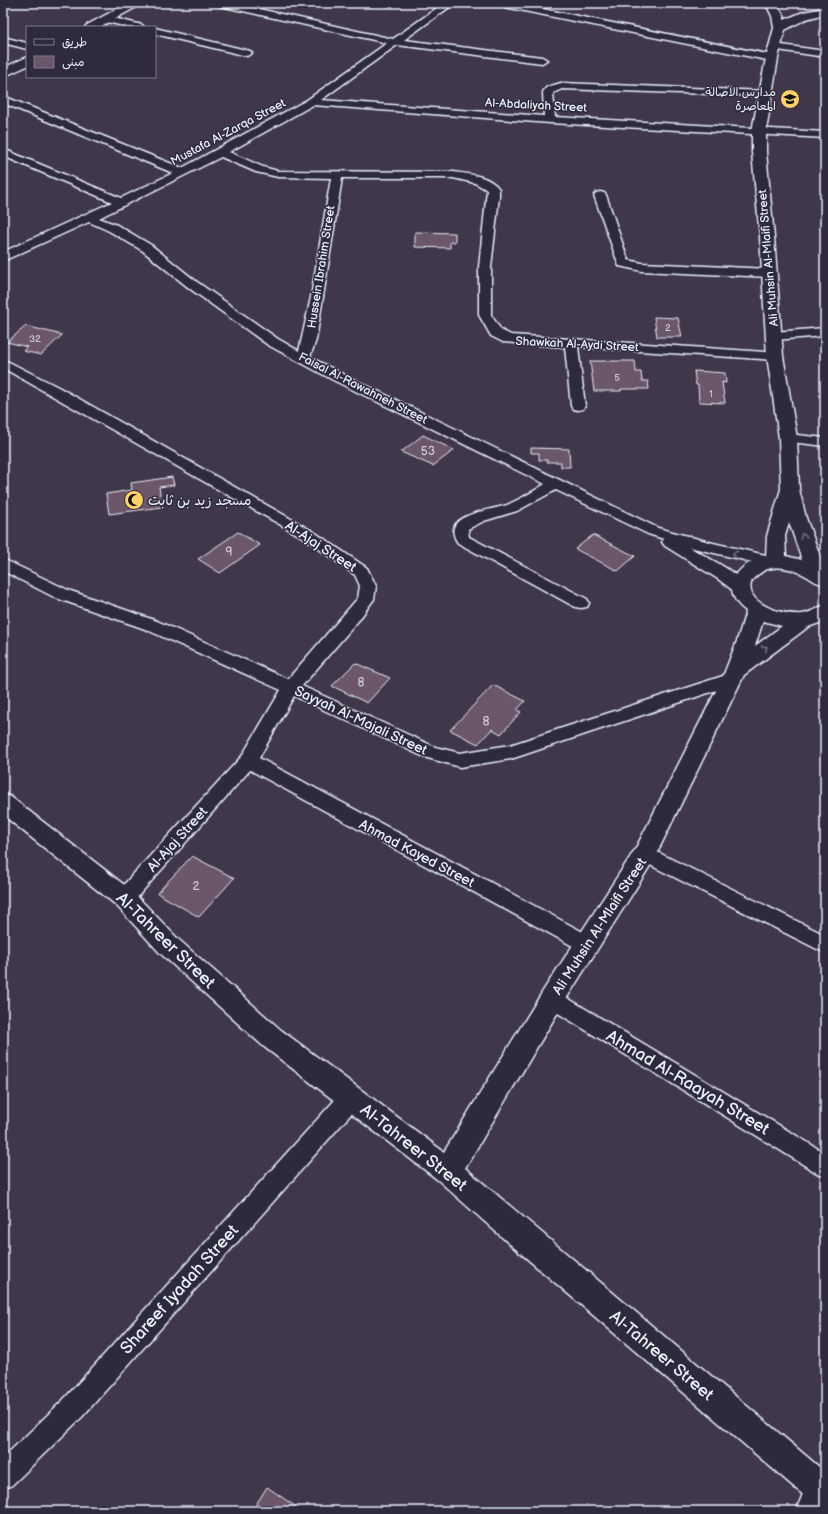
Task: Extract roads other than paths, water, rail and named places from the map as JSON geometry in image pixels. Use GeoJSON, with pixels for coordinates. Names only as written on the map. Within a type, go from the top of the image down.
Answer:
{"type":"FeatureCollection","features":[{"type":"Feature","properties":{"kind":"street"},"geometry":{"type":"LineString","coordinates":[[93,26],[136,3]]}},
{"type":"Feature","properties":{"kind":"street"},"geometry":{"type":"LineString","coordinates":[[220,3],[395,42],[542,60]]}},
{"type":"Feature","properties":{"kind":"street","name":"Mustafa Al-Zarqa Street"},"geometry":{"type":"LineString","coordinates":[[3,257],[90,218],[221,153],[311,102],[450,3]]}},
{"type":"Feature","properties":{"kind":"street"},"geometry":{"type":"LineString","coordinates":[[499,3],[773,52],[825,54]]}},
{"type":"Feature","properties":{"kind":"street"},"geometry":{"type":"LineString","coordinates":[[767,3],[772,6],[778,16],[780,28],[808,14],[825,11]]}},
{"type":"Feature","properties":{"kind":"street"},"geometry":{"type":"LineString","coordinates":[[106,19],[136,26]]}},
{"type":"Feature","properties":{"kind":"street","name":"Ali Muhsin Al-Mlaifi Street"},"geometry":{"type":"LineString","coordinates":[[780,28],[773,52],[759,131],[759,152],[770,273],[775,356],[788,438],[790,489],[797,518],[820,576]]}},
{"type":"Feature","properties":{"kind":"street"},"geometry":{"type":"LineString","coordinates":[[156,31],[247,53]]}},
{"type":"Feature","properties":{"kind":"street"},"geometry":{"type":"LineString","coordinates":[[3,40],[26,46]]}},
{"type":"Feature","properties":{"kind":"street"},"geometry":{"type":"LineString","coordinates":[[3,73],[26,62]]}},
{"type":"Feature","properties":{"kind":"street"},"geometry":{"type":"LineString","coordinates":[[550,120],[548,92],[551,89],[561,86],[766,94]]}},
{"type":"Feature","properties":{"kind":"street"},"geometry":{"type":"LineString","coordinates":[[3,99],[181,172]]}},
{"type":"Feature","properties":{"kind":"street","name":"Al-Abdaliyah Street"},"geometry":{"type":"LineString","coordinates":[[311,102],[550,120],[825,135]]}},
{"type":"Feature","properties":{"kind":"street"},"geometry":{"type":"LineString","coordinates":[[3,152],[121,202]]}},
{"type":"Feature","properties":{"kind":"street","name":"Shawkah Al-Aydi Street"},"geometry":{"type":"LineString","coordinates":[[221,153],[268,172],[299,175],[453,175],[472,177],[486,183],[493,189],[493,197],[485,267],[485,315],[496,333],[508,339],[775,356]]}},
{"type":"Feature","properties":{"kind":"street","name":"Hussein Ibrahim Street"},"geometry":{"type":"LineString","coordinates":[[303,359],[309,340],[317,297],[337,175]]}},
{"type":"Feature","properties":{"kind":"street"},"geometry":{"type":"LineString","coordinates":[[600,195],[623,264],[642,267],[770,273]]}},
{"type":"Feature","properties":{"kind":"street","name":"Faisal Al-Rawahneh Street"},"geometry":{"type":"LineString","coordinates":[[90,218],[131,238],[242,321],[273,342],[340,378],[653,531],[724,575],[742,588]]}},
{"type":"Feature","properties":{"kind":"street"},"geometry":{"type":"LineString","coordinates":[[774,336],[825,332]]}},
{"type":"Feature","properties":{"kind":"street"},"geometry":{"type":"LineString","coordinates":[[571,343],[578,406]]}},
{"type":"Feature","properties":{"kind":"street","name":"Al-Ajaj Street"},"geometry":{"type":"LineString","coordinates":[[3,363],[309,535],[342,557],[361,572],[368,586],[366,599],[291,687],[248,761],[124,898]]}},
{"type":"Feature","properties":{"kind":"street"},"geometry":{"type":"LineString","coordinates":[[788,438],[825,442]]}},
{"type":"Feature","properties":{"kind":"street"},"geometry":{"type":"LineString","coordinates":[[556,483],[545,491],[511,508],[468,522],[461,527],[460,534],[462,540],[581,603]]}},
{"type":"Feature","properties":{"kind":"street","name":"Ali Muhsin Al-Mlaifi Street"},"geometry":{"type":"LineString","coordinates":[[775,562],[776,536],[790,489]]}},
{"type":"Feature","properties":{"kind":"street","name":"Faisal Al-Rawahneh Street"},"geometry":{"type":"LineString","coordinates":[[653,531],[711,548],[775,562]]}},
{"type":"Feature","properties":{"kind":"street"},"geometry":{"type":"LineString","coordinates":[[816,618],[778,619],[756,610],[744,596],[742,580],[750,571],[762,564],[775,562],[797,565],[820,576]]}},
{"type":"Feature","properties":{"kind":"street","name":"Sayyah Al-Majali Street"},"geometry":{"type":"LineString","coordinates":[[3,564],[62,594],[151,626],[212,651],[430,752],[460,760],[511,752],[733,675]]}},
{"type":"Feature","properties":{"kind":"street","name":"Ali Muhsin Al-Mlaifi Street"},"geometry":{"type":"LineString","coordinates":[[448,1171],[552,999],[645,854],[733,675],[747,641],[756,610]]}},
{"type":"Feature","properties":{"kind":"street","name":"Ali Muhsin Al-Mlaifi Street"},"geometry":{"type":"LineString","coordinates":[[733,675],[816,618]]}},
{"type":"Feature","properties":{"kind":"street","name":"Ahmad Kayed Street"},"geometry":{"type":"LineString","coordinates":[[248,761],[587,944]]}},
{"type":"Feature","properties":{"kind":"street","name":"Al-Tahreer Street"},"geometry":{"type":"LineString","coordinates":[[3,803],[124,898],[169,946],[266,1033],[448,1171],[817,1497]]}},
{"type":"Feature","properties":{"kind":"street"},"geometry":{"type":"LineString","coordinates":[[645,854],[825,945]]}},
{"type":"Feature","properties":{"kind":"street","name":"Ahmad Al-Raayah Street"},"geometry":{"type":"LineString","coordinates":[[552,999],[825,1165]]}},
{"type":"Feature","properties":{"kind":"street","name":"Shareef Iyadah Street"},"geometry":{"type":"LineString","coordinates":[[3,1476],[73,1408],[351,1098]]}},
{"type":"Feature","properties":{"kind":"place","name":"مدارس الاصالة المعاصرة"},"geometry":{"type":"Point","coordinates":[790,99]}},
{"type":"Feature","properties":{"kind":"place","name":"مسجد زيد بن ثابت"},"geometry":{"type":"Point","coordinates":[134,500]}}]}
